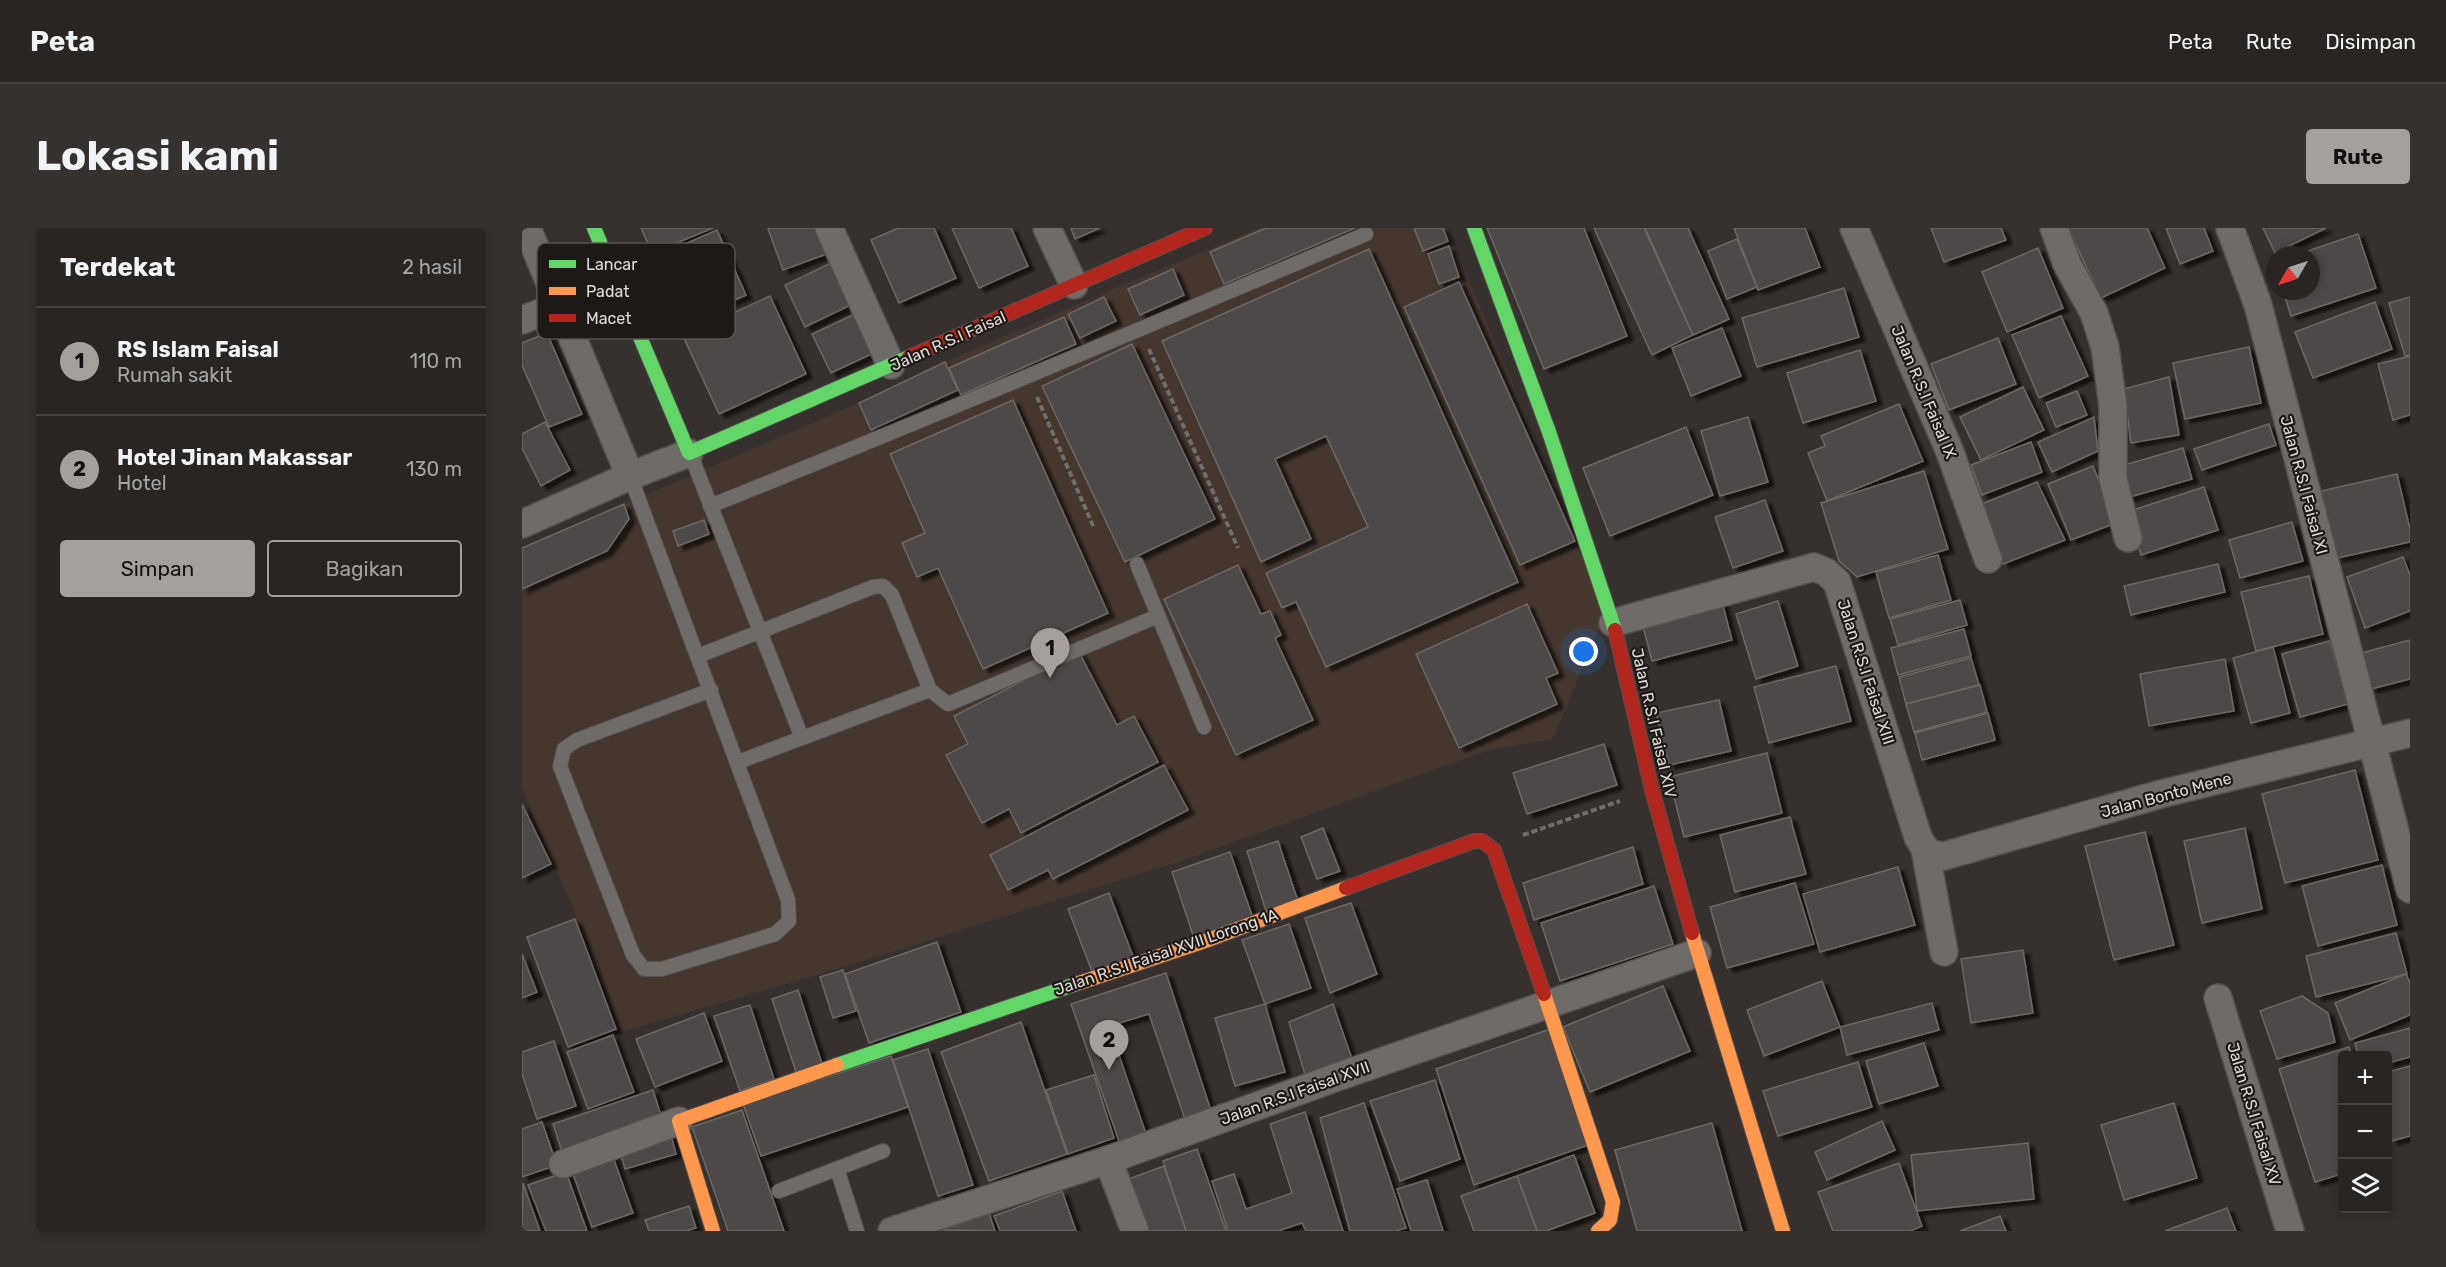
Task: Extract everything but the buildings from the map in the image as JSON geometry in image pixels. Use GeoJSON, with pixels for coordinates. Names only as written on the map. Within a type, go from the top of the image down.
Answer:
{"type":"FeatureCollection","features":[{"type":"Feature","properties":{"kind":"street"},"geometry":{"type":"LineString","coordinates":[[527,228],[537,251]]}},
{"type":"Feature","properties":{"kind":"street"},"geometry":{"type":"LineString","coordinates":[[594,228],[601,243]]}},
{"type":"Feature","properties":{"kind":"street"},"geometry":{"type":"LineString","coordinates":[[829,228],[891,365]]}},
{"type":"Feature","properties":{"kind":"street"},"geometry":{"type":"LineString","coordinates":[[1047,228],[1074,285]]}},
{"type":"Feature","properties":{"kind":"street","name":"Jalan R.S.I Faisal"},"geometry":{"type":"LineString","coordinates":[[522,524],[1205,228]]}},
{"type":"Feature","properties":{"kind":"street","name":"Jalan R.S.I Faisal XIV"},"geometry":{"type":"LineString","coordinates":[[1474,228],[1549,432],[1613,623],[1652,790],[1697,953],[1783,1231]]}},
{"type":"Feature","properties":{"kind":"street","name":"Jalan R.S.I Faisal IX"},"geometry":{"type":"LineString","coordinates":[[1854,228],[1950,452],[1988,559]]}},
{"type":"Feature","properties":{"kind":"street"},"geometry":{"type":"LineString","coordinates":[[2054,228],[2067,264],[2094,313],[2105,347],[2113,406],[2113,479],[2128,538]]}},
{"type":"Feature","properties":{"kind":"street","name":"Jalan R.S.I Faisal XI"},"geometry":{"type":"LineString","coordinates":[[2230,228],[2258,305],[2410,889]]}},
{"type":"Feature","properties":{"kind":"street"},"geometry":{"type":"LineString","coordinates":[[522,320],[537,314]]}},
{"type":"Feature","properties":{"kind":"street"},"geometry":{"type":"LineString","coordinates":[[574,339],[630,476]]}},
{"type":"Feature","properties":{"kind":"street"},"geometry":{"type":"LineString","coordinates":[[642,339],[690,453]]}},
{"type":"Feature","properties":{"kind":"street","name":"Jalan R.S.I Faisal XIII"},"geometry":{"type":"LineString","coordinates":[[1613,623],[1814,567],[1837,582],[1918,837],[1925,849],[1944,952]]}},
{"type":"Feature","properties":{"kind":"street","name":"Jalan Bonto Mene"},"geometry":{"type":"LineString","coordinates":[[1925,849],[1932,854],[1944,856],[2161,794],[2410,734]]}},
{"type":"Feature","properties":{"kind":"street","name":"Jalan R.S.I Faisal XVII Lorong 1A"},"geometry":{"type":"LineString","coordinates":[[563,1164],[941,1028],[1208,940],[1474,841],[1482,841],[1491,846]]}},
{"type":"Feature","properties":{"kind":"street"},"geometry":{"type":"LineString","coordinates":[[1491,846],[1548,1005],[1613,1202],[1610,1220],[1598,1231]]}},
{"type":"Feature","properties":{"kind":"street","name":"Jalan R.S.I Faisal XVII"},"geometry":{"type":"LineString","coordinates":[[892,1231],[1108,1160],[1340,1076],[1697,953]]}},
{"type":"Feature","properties":{"kind":"street","name":"Jalan R.S.I Faisal XV"},"geometry":{"type":"LineString","coordinates":[[2218,998],[2290,1231]]}},
{"type":"Feature","properties":{"kind":"street"},"geometry":{"type":"LineString","coordinates":[[680,1121],[713,1231]]}},
{"type":"Feature","properties":{"kind":"street"},"geometry":{"type":"LineString","coordinates":[[1108,1160],[1135,1231]]}},
{"type":"Feature","properties":{"kind":"lane"},"geometry":{"type":"LineString","coordinates":[[710,506],[889,435],[1027,374],[1366,234]]}},
{"type":"Feature","properties":{"kind":"lane"},"geometry":{"type":"LineString","coordinates":[[690,453],[802,738]]}},
{"type":"Feature","properties":{"kind":"lane"},"geometry":{"type":"LineString","coordinates":[[630,476],[711,690],[738,762],[788,900],[789,921],[775,934],[662,969],[644,969],[633,956],[580,821],[561,766],[564,749],[577,740],[711,690]]}},
{"type":"Feature","properties":{"kind":"lane"},"geometry":{"type":"LineString","coordinates":[[1137,564],[1204,728]]}},
{"type":"Feature","properties":{"kind":"lane"},"geometry":{"type":"LineString","coordinates":[[698,656],[873,587],[883,586],[892,595],[930,690],[948,704],[1158,616]]}},
{"type":"Feature","properties":{"kind":"lane"},"geometry":{"type":"LineString","coordinates":[[738,762],[930,690]]}},
{"type":"Feature","properties":{"kind":"lane"},"geometry":{"type":"LineString","coordinates":[[779,1191],[883,1151]]}},
{"type":"Feature","properties":{"kind":"lane"},"geometry":{"type":"LineString","coordinates":[[837,1169],[857,1231]]}},
{"type":"Feature","properties":{"kind":"path"},"geometry":{"type":"LineString","coordinates":[[1140,329],[1238,548]]}},
{"type":"Feature","properties":{"kind":"path"},"geometry":{"type":"LineString","coordinates":[[1027,374],[1094,528]]}},
{"type":"Feature","properties":{"kind":"path"},"geometry":{"type":"LineString","coordinates":[[1491,846],[1652,790]]}},
{"type":"Feature","properties":{"kind":"shaded area"},"geometry":{"type":"Polygon","coordinates":[[[1259,228],[1447,228],[1565,509],[1604,617],[1553,739],[1489,750],[1181,861],[831,971],[621,1032],[588,944],[522,789],[522,548],[859,403],[945,362],[1259,228]]]}},
{"type":"Feature","properties":{"kind":"traffic: fast"},"geometry":{"type":"LineString","coordinates":[[594,228],[600,243]]}},
{"type":"Feature","properties":{"kind":"traffic: fast"},"geometry":{"type":"LineString","coordinates":[[1474,228],[1549,432],[1615,630]]}},
{"type":"Feature","properties":{"kind":"traffic: fast"},"geometry":{"type":"LineString","coordinates":[[641,339],[689,453],[909,357]]}},
{"type":"Feature","properties":{"kind":"traffic: fast"},"geometry":{"type":"LineString","coordinates":[[837,1065],[1079,983]]}},
{"type":"Feature","properties":{"kind":"traffic: slow"},"geometry":{"type":"LineString","coordinates":[[1079,983],[1208,940],[1346,888]]}},
{"type":"Feature","properties":{"kind":"traffic: slow"},"geometry":{"type":"LineString","coordinates":[[1692,933],[1783,1231]]}},
{"type":"Feature","properties":{"kind":"traffic: slow"},"geometry":{"type":"LineString","coordinates":[[1544,994],[1613,1202],[1610,1220],[1598,1231]]}},
{"type":"Feature","properties":{"kind":"traffic: slow"},"geometry":{"type":"LineString","coordinates":[[713,1231],[679,1121],[837,1065]]}},
{"type":"Feature","properties":{"kind":"traffic: jam"},"geometry":{"type":"LineString","coordinates":[[909,357],[1205,228]]}},
{"type":"Feature","properties":{"kind":"traffic: jam"},"geometry":{"type":"LineString","coordinates":[[1615,630],[1652,790],[1692,933]]}},
{"type":"Feature","properties":{"kind":"traffic: jam"},"geometry":{"type":"LineString","coordinates":[[1346,888],[1474,841],[1482,841],[1494,850],[1544,994]]}},
{"type":"Feature","properties":{"kind":"place","name":"RS Islam Faisal"},"geometry":{"type":"Point","coordinates":[1050,678]}},
{"type":"Feature","properties":{"kind":"place","name":"Hotel Jinan Makassar"},"geometry":{"type":"Point","coordinates":[1109,1070]}}]}
